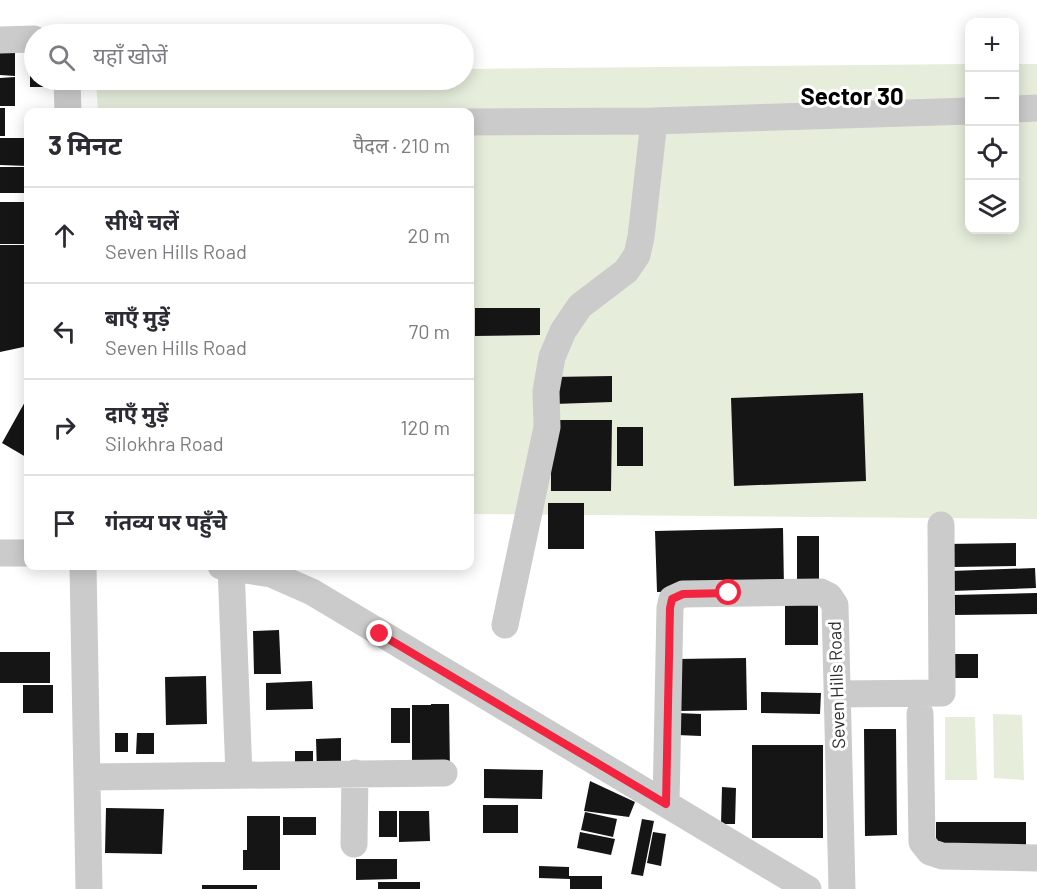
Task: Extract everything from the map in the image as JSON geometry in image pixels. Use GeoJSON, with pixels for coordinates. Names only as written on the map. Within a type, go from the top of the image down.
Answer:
{"type":"FeatureCollection","features":[{"type":"Feature","properties":{"kind":"street"},"geometry":{"type":"LineString","coordinates":[[0,40],[24,39]]}},
{"type":"Feature","properties":{"kind":"street"},"geometry":{"type":"LineString","coordinates":[[67,90],[68,108]]}},
{"type":"Feature","properties":{"kind":"street"},"geometry":{"type":"LineString","coordinates":[[1019,109],[1037,108]]}},
{"type":"Feature","properties":{"kind":"street"},"geometry":{"type":"LineString","coordinates":[[474,122],[654,121],[965,111]]}},
{"type":"Feature","properties":{"kind":"street"},"geometry":{"type":"LineString","coordinates":[[505,626],[547,427],[546,391],[552,357],[562,331],[580,306],[626,271],[637,255],[654,121]]}},
{"type":"Feature","properties":{"kind":"street"},"geometry":{"type":"LineString","coordinates":[[838,694],[942,693],[941,525]]}},
{"type":"Feature","properties":{"kind":"street"},"geometry":{"type":"LineString","coordinates":[[0,553],[24,553]]}},
{"type":"Feature","properties":{"kind":"street"},"geometry":{"type":"LineString","coordinates":[[83,570],[89,889]]}},
{"type":"Feature","properties":{"kind":"street"},"geometry":{"type":"LineString","coordinates":[[226,570],[239,775]]}},
{"type":"Feature","properties":{"kind":"street"},"geometry":{"type":"LineString","coordinates":[[248,570],[271,574],[312,592],[808,889]]}},
{"type":"Feature","properties":{"kind":"street","name":"Seven Hills Road"},"geometry":{"type":"LineString","coordinates":[[666,804],[672,599],[683,594],[820,592],[829,596],[835,604],[842,889]]}},
{"type":"Feature","properties":{"kind":"street"},"geometry":{"type":"LineString","coordinates":[[920,714],[922,842],[930,852],[942,856],[1037,858]]}},
{"type":"Feature","properties":{"kind":"street"},"geometry":{"type":"LineString","coordinates":[[88,777],[444,772]]}},
{"type":"Feature","properties":{"kind":"street"},"geometry":{"type":"LineString","coordinates":[[354,844],[355,773]]}},
{"type":"Feature","properties":{"kind":"green space"},"geometry":{"type":"Polygon","coordinates":[[[965,64],[965,234],[1019,234],[1019,64],[1037,64],[1037,519],[474,514],[474,108],[98,108],[97,90],[474,90],[474,69],[965,64]]]}},
{"type":"Feature","properties":{"kind":"green space"},"geometry":{"type":"Polygon","coordinates":[[[993,714],[1022,715],[1024,780],[994,778],[993,714]]]}},
{"type":"Feature","properties":{"kind":"green space"},"geometry":{"type":"Polygon","coordinates":[[[945,717],[975,717],[977,780],[945,780],[945,717]]]}},
{"type":"Feature","properties":{"kind":"building"},"geometry":{"type":"Polygon","coordinates":[[[0,42],[15,42],[15,76],[0,75],[0,42]]]}},
{"type":"Feature","properties":{"kind":"building"},"geometry":{"type":"Polygon","coordinates":[[[15,77],[15,106],[0,106],[0,78],[15,77]]]}},
{"type":"Feature","properties":{"kind":"building"},"geometry":{"type":"Polygon","coordinates":[[[0,108],[5,108],[5,136],[0,136],[0,108]]]}},
{"type":"Feature","properties":{"kind":"building"},"geometry":{"type":"Polygon","coordinates":[[[0,138],[24,138],[24,166],[0,165],[0,138]]]}},
{"type":"Feature","properties":{"kind":"building"},"geometry":{"type":"Polygon","coordinates":[[[0,167],[24,167],[24,193],[0,193],[0,167]]]}},
{"type":"Feature","properties":{"kind":"building"},"geometry":{"type":"Polygon","coordinates":[[[0,202],[24,202],[24,244],[0,244],[0,202]]]}},
{"type":"Feature","properties":{"kind":"building"},"geometry":{"type":"Polygon","coordinates":[[[0,245],[24,245],[24,347],[0,352],[0,245]]]}},
{"type":"Feature","properties":{"kind":"building"},"geometry":{"type":"Polygon","coordinates":[[[475,308],[540,308],[540,335],[475,336],[475,308]]]}},
{"type":"Feature","properties":{"kind":"building"},"geometry":{"type":"Polygon","coordinates":[[[612,376],[612,402],[554,404],[553,377],[612,376]]]}},
{"type":"Feature","properties":{"kind":"building"},"geometry":{"type":"Polygon","coordinates":[[[863,393],[866,481],[734,486],[731,398],[863,393]]]}},
{"type":"Feature","properties":{"kind":"building"},"geometry":{"type":"Polygon","coordinates":[[[24,404],[24,456],[2,443],[24,404]]]}},
{"type":"Feature","properties":{"kind":"building"},"geometry":{"type":"Polygon","coordinates":[[[551,420],[612,420],[611,491],[551,491],[551,420]]]}},
{"type":"Feature","properties":{"kind":"building"},"geometry":{"type":"Polygon","coordinates":[[[617,427],[643,427],[643,466],[617,466],[617,427]]]}},
{"type":"Feature","properties":{"kind":"building"},"geometry":{"type":"Polygon","coordinates":[[[548,503],[584,503],[584,549],[548,549],[548,503]]]}},
{"type":"Feature","properties":{"kind":"building"},"geometry":{"type":"Polygon","coordinates":[[[783,528],[784,589],[657,592],[655,531],[783,528]]]}},
{"type":"Feature","properties":{"kind":"building"},"geometry":{"type":"Polygon","coordinates":[[[797,536],[819,536],[819,585],[797,585],[797,536]]]}},
{"type":"Feature","properties":{"kind":"building"},"geometry":{"type":"Polygon","coordinates":[[[1016,543],[1016,566],[953,567],[944,544],[1016,543]]]}},
{"type":"Feature","properties":{"kind":"building"},"geometry":{"type":"Polygon","coordinates":[[[1035,568],[1036,588],[951,591],[951,571],[1035,568]]]}},
{"type":"Feature","properties":{"kind":"building"},"geometry":{"type":"Polygon","coordinates":[[[1037,593],[1037,614],[952,615],[952,595],[1037,593]]]}},
{"type":"Feature","properties":{"kind":"building"},"geometry":{"type":"Polygon","coordinates":[[[785,600],[818,600],[818,645],[785,645],[785,600]]]}},
{"type":"Feature","properties":{"kind":"building"},"geometry":{"type":"Polygon","coordinates":[[[279,630],[281,674],[254,674],[253,631],[279,630]]]}},
{"type":"Feature","properties":{"kind":"building"},"geometry":{"type":"Polygon","coordinates":[[[0,652],[50,652],[50,683],[0,683],[0,652]]]}},
{"type":"Feature","properties":{"kind":"building"},"geometry":{"type":"Polygon","coordinates":[[[954,654],[978,654],[978,678],[954,678],[954,654]]]}},
{"type":"Feature","properties":{"kind":"building"},"geometry":{"type":"Polygon","coordinates":[[[746,658],[747,710],[678,711],[677,659],[746,658]]]}},
{"type":"Feature","properties":{"kind":"building"},"geometry":{"type":"Polygon","coordinates":[[[206,676],[207,724],[166,725],[165,677],[206,676]]]}},
{"type":"Feature","properties":{"kind":"building"},"geometry":{"type":"Polygon","coordinates":[[[312,681],[313,709],[266,710],[266,683],[312,681]]]}},
{"type":"Feature","properties":{"kind":"building"},"geometry":{"type":"Polygon","coordinates":[[[23,685],[53,685],[53,713],[23,713],[23,685]]]}},
{"type":"Feature","properties":{"kind":"building"},"geometry":{"type":"Polygon","coordinates":[[[761,692],[821,693],[820,714],[761,713],[761,692]]]}},
{"type":"Feature","properties":{"kind":"building"},"geometry":{"type":"Polygon","coordinates":[[[449,704],[450,772],[412,769],[412,705],[449,704]]]}},
{"type":"Feature","properties":{"kind":"building"},"geometry":{"type":"Polygon","coordinates":[[[391,708],[410,708],[410,743],[391,743],[391,708]]]}},
{"type":"Feature","properties":{"kind":"building"},"geometry":{"type":"Polygon","coordinates":[[[677,713],[701,714],[701,736],[677,735],[677,713]]]}},
{"type":"Feature","properties":{"kind":"building"},"geometry":{"type":"Polygon","coordinates":[[[864,729],[896,729],[897,835],[865,836],[864,729]]]}},
{"type":"Feature","properties":{"kind":"building"},"geometry":{"type":"Polygon","coordinates":[[[115,733],[128,733],[128,752],[115,752],[115,733]]]}},
{"type":"Feature","properties":{"kind":"building"},"geometry":{"type":"Polygon","coordinates":[[[137,733],[154,733],[154,754],[136,754],[137,733]]]}},
{"type":"Feature","properties":{"kind":"building"},"geometry":{"type":"Polygon","coordinates":[[[341,738],[341,772],[317,772],[316,739],[341,738]]]}},
{"type":"Feature","properties":{"kind":"building"},"geometry":{"type":"Polygon","coordinates":[[[752,745],[823,745],[823,838],[752,838],[752,745]]]}},
{"type":"Feature","properties":{"kind":"building"},"geometry":{"type":"Polygon","coordinates":[[[295,751],[313,751],[313,773],[295,773],[295,751]]]}},
{"type":"Feature","properties":{"kind":"building"},"geometry":{"type":"Polygon","coordinates":[[[484,769],[543,770],[542,799],[484,798],[484,769]]]}},
{"type":"Feature","properties":{"kind":"building"},"geometry":{"type":"Polygon","coordinates":[[[590,781],[635,802],[629,817],[584,811],[590,781]]]}},
{"type":"Feature","properties":{"kind":"building"},"geometry":{"type":"Polygon","coordinates":[[[722,787],[736,788],[735,824],[721,824],[722,787]]]}},
{"type":"Feature","properties":{"kind":"building"},"geometry":{"type":"Polygon","coordinates":[[[483,805],[518,805],[518,833],[483,833],[483,805]]]}},
{"type":"Feature","properties":{"kind":"building"},"geometry":{"type":"Polygon","coordinates":[[[106,808],[164,809],[162,854],[105,853],[106,808]]]}},
{"type":"Feature","properties":{"kind":"building"},"geometry":{"type":"Polygon","coordinates":[[[379,811],[397,811],[397,837],[379,837],[379,811]]]}},
{"type":"Feature","properties":{"kind":"building"},"geometry":{"type":"Polygon","coordinates":[[[399,811],[429,811],[430,841],[399,842],[399,811]]]}},
{"type":"Feature","properties":{"kind":"building"},"geometry":{"type":"Polygon","coordinates":[[[585,812],[617,819],[613,837],[581,830],[585,812]]]}},
{"type":"Feature","properties":{"kind":"building"},"geometry":{"type":"Polygon","coordinates":[[[247,816],[280,816],[280,870],[243,870],[243,850],[247,850],[247,816]]]}},
{"type":"Feature","properties":{"kind":"building"},"geometry":{"type":"Polygon","coordinates":[[[283,817],[316,817],[316,835],[283,835],[283,817]]]}},
{"type":"Feature","properties":{"kind":"building"},"geometry":{"type":"Polygon","coordinates":[[[642,819],[654,821],[643,876],[631,874],[642,819]]]}},
{"type":"Feature","properties":{"kind":"building"},"geometry":{"type":"Polygon","coordinates":[[[936,822],[1026,822],[1026,851],[936,851],[936,822]]]}},
{"type":"Feature","properties":{"kind":"building"},"geometry":{"type":"Polygon","coordinates":[[[580,832],[615,839],[611,855],[577,848],[580,832]]]}},
{"type":"Feature","properties":{"kind":"building"},"geometry":{"type":"Polygon","coordinates":[[[653,832],[666,834],[661,866],[647,863],[653,832]]]}},
{"type":"Feature","properties":{"kind":"building"},"geometry":{"type":"Polygon","coordinates":[[[356,859],[397,859],[397,879],[356,880],[356,859]]]}},
{"type":"Feature","properties":{"kind":"building"},"geometry":{"type":"Polygon","coordinates":[[[539,866],[569,867],[569,876],[602,876],[602,889],[570,889],[570,879],[539,878],[539,866]]]}},
{"type":"Feature","properties":{"kind":"building"},"geometry":{"type":"Polygon","coordinates":[[[378,882],[420,882],[420,889],[378,889],[378,882]]]}},
{"type":"Feature","properties":{"kind":"building"},"geometry":{"type":"Polygon","coordinates":[[[202,885],[257,885],[257,889],[202,889],[202,885]]]}},
{"type":"Feature","properties":{"kind":"district","name":"Sector 30"},"geometry":{"type":"Point","coordinates":[852,97]}},
{"type":"Feature","properties":{"kind":"route"},"geometry":{"type":"LineString","coordinates":[[380,634],[666,804],[672,599],[683,594],[729,593]]}}]}
